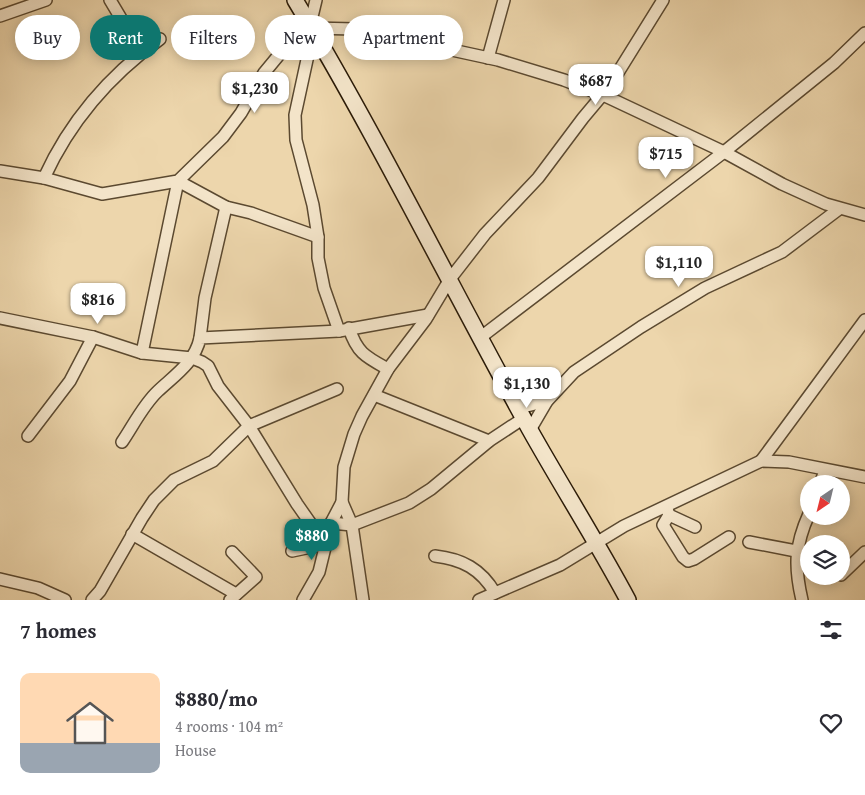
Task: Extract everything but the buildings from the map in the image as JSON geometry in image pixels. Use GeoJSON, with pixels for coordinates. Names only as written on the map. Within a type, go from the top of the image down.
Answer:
{"type":"FeatureCollection","features":[{"type":"Feature","properties":{"kind":"street"},"geometry":{"type":"LineString","coordinates":[[0,16],[43,0]]}},
{"type":"Feature","properties":{"kind":"street"},"geometry":{"type":"LineString","coordinates":[[110,0],[119,15]]}},
{"type":"Feature","properties":{"kind":"street"},"geometry":{"type":"LineString","coordinates":[[295,0],[304,15]]}},
{"type":"Feature","properties":{"kind":"street"},"geometry":{"type":"LineString","coordinates":[[313,15],[316,0]]}},
{"type":"Feature","properties":{"kind":"street"},"geometry":{"type":"LineString","coordinates":[[488,58],[504,0]]}},
{"type":"Feature","properties":{"kind":"street"},"geometry":{"type":"LineString","coordinates":[[303,600],[319,572],[331,524],[342,502],[344,466],[362,416],[388,370],[428,315],[450,279],[485,234],[538,178],[583,118],[603,95],[664,0]]}},
{"type":"Feature","properties":{"kind":"street"},"geometry":{"type":"LineString","coordinates":[[334,28],[355,29],[488,58],[564,80],[603,95],[724,152],[782,184],[839,209],[865,215]]}},
{"type":"Feature","properties":{"kind":"street"},"geometry":{"type":"LineString","coordinates":[[481,337],[724,152],[864,40]]}},
{"type":"Feature","properties":{"kind":"street"},"geometry":{"type":"LineString","coordinates":[[44,178],[76,121],[104,86],[132,60]]}},
{"type":"Feature","properties":{"kind":"street"},"geometry":{"type":"LineString","coordinates":[[142,353],[178,181],[223,137],[241,113],[264,72],[276,60]]}},
{"type":"Feature","properties":{"kind":"street"},"geometry":{"type":"LineString","coordinates":[[304,60],[295,116],[296,140],[313,205],[318,237],[318,258],[324,288],[344,330],[354,345],[364,356],[388,370]]}},
{"type":"Feature","properties":{"kind":"street"},"geometry":{"type":"LineString","coordinates":[[329,60],[385,158],[524,419],[598,544],[628,600]]}},
{"type":"Feature","properties":{"kind":"street"},"geometry":{"type":"LineString","coordinates":[[0,171],[44,178],[102,194],[178,181],[226,207],[318,237]]}},
{"type":"Feature","properties":{"kind":"street"},"geometry":{"type":"LineString","coordinates":[[122,442],[157,392],[170,382],[192,358],[200,338],[205,298],[226,207]]}},
{"type":"Feature","properties":{"kind":"street"},"geometry":{"type":"LineString","coordinates":[[331,524],[352,525],[376,517],[419,497],[489,441],[524,419],[547,401],[574,372],[613,345],[705,288],[782,252],[839,209]]}},
{"type":"Feature","properties":{"kind":"street"},"geometry":{"type":"LineString","coordinates":[[200,338],[344,330],[428,315]]}},
{"type":"Feature","properties":{"kind":"street"},"geometry":{"type":"LineString","coordinates":[[0,318],[93,337],[142,353],[192,358],[208,366],[218,386],[249,426],[297,504],[325,544]]}},
{"type":"Feature","properties":{"kind":"street"},"geometry":{"type":"LineString","coordinates":[[479,600],[560,565],[598,544],[624,526],[668,510],[761,461],[865,320]]}},
{"type":"Feature","properties":{"kind":"street"},"geometry":{"type":"LineString","coordinates":[[28,436],[70,382],[93,337]]}},
{"type":"Feature","properties":{"kind":"street"},"geometry":{"type":"LineString","coordinates":[[92,600],[100,591],[132,534],[164,488],[174,480],[213,461],[249,426],[337,389]]}},
{"type":"Feature","properties":{"kind":"street"},"geometry":{"type":"LineString","coordinates":[[374,395],[489,441]]}},
{"type":"Feature","properties":{"kind":"street"},"geometry":{"type":"LineString","coordinates":[[524,419],[547,401]]}},
{"type":"Feature","properties":{"kind":"street"},"geometry":{"type":"LineString","coordinates":[[761,461],[789,462],[825,471],[865,477]]}},
{"type":"Feature","properties":{"kind":"street"},"geometry":{"type":"LineString","coordinates":[[823,475],[825,471]]}},
{"type":"Feature","properties":{"kind":"street"},"geometry":{"type":"LineString","coordinates":[[342,502],[352,525],[363,600]]}},
{"type":"Feature","properties":{"kind":"street"},"geometry":{"type":"LineString","coordinates":[[668,510],[695,527]]}},
{"type":"Feature","properties":{"kind":"street"},"geometry":{"type":"LineString","coordinates":[[668,510],[663,525],[683,558],[688,561],[729,537]]}},
{"type":"Feature","properties":{"kind":"street"},"geometry":{"type":"LineString","coordinates":[[802,600],[796,551],[799,536],[804,525]]}},
{"type":"Feature","properties":{"kind":"street"},"geometry":{"type":"LineString","coordinates":[[132,534],[233,597],[256,577],[232,552]]}},
{"type":"Feature","properties":{"kind":"street"},"geometry":{"type":"LineString","coordinates":[[749,542],[796,551]]}},
{"type":"Feature","properties":{"kind":"street"},"geometry":{"type":"LineString","coordinates":[[292,552],[325,544]]}},
{"type":"Feature","properties":{"kind":"street"},"geometry":{"type":"LineString","coordinates":[[850,566],[865,552]]}},
{"type":"Feature","properties":{"kind":"street"},"geometry":{"type":"LineString","coordinates":[[435,556],[463,562],[488,580],[495,593]]}},
{"type":"Feature","properties":{"kind":"street"},"geometry":{"type":"LineString","coordinates":[[0,579],[38,588],[65,600]]}}]}
